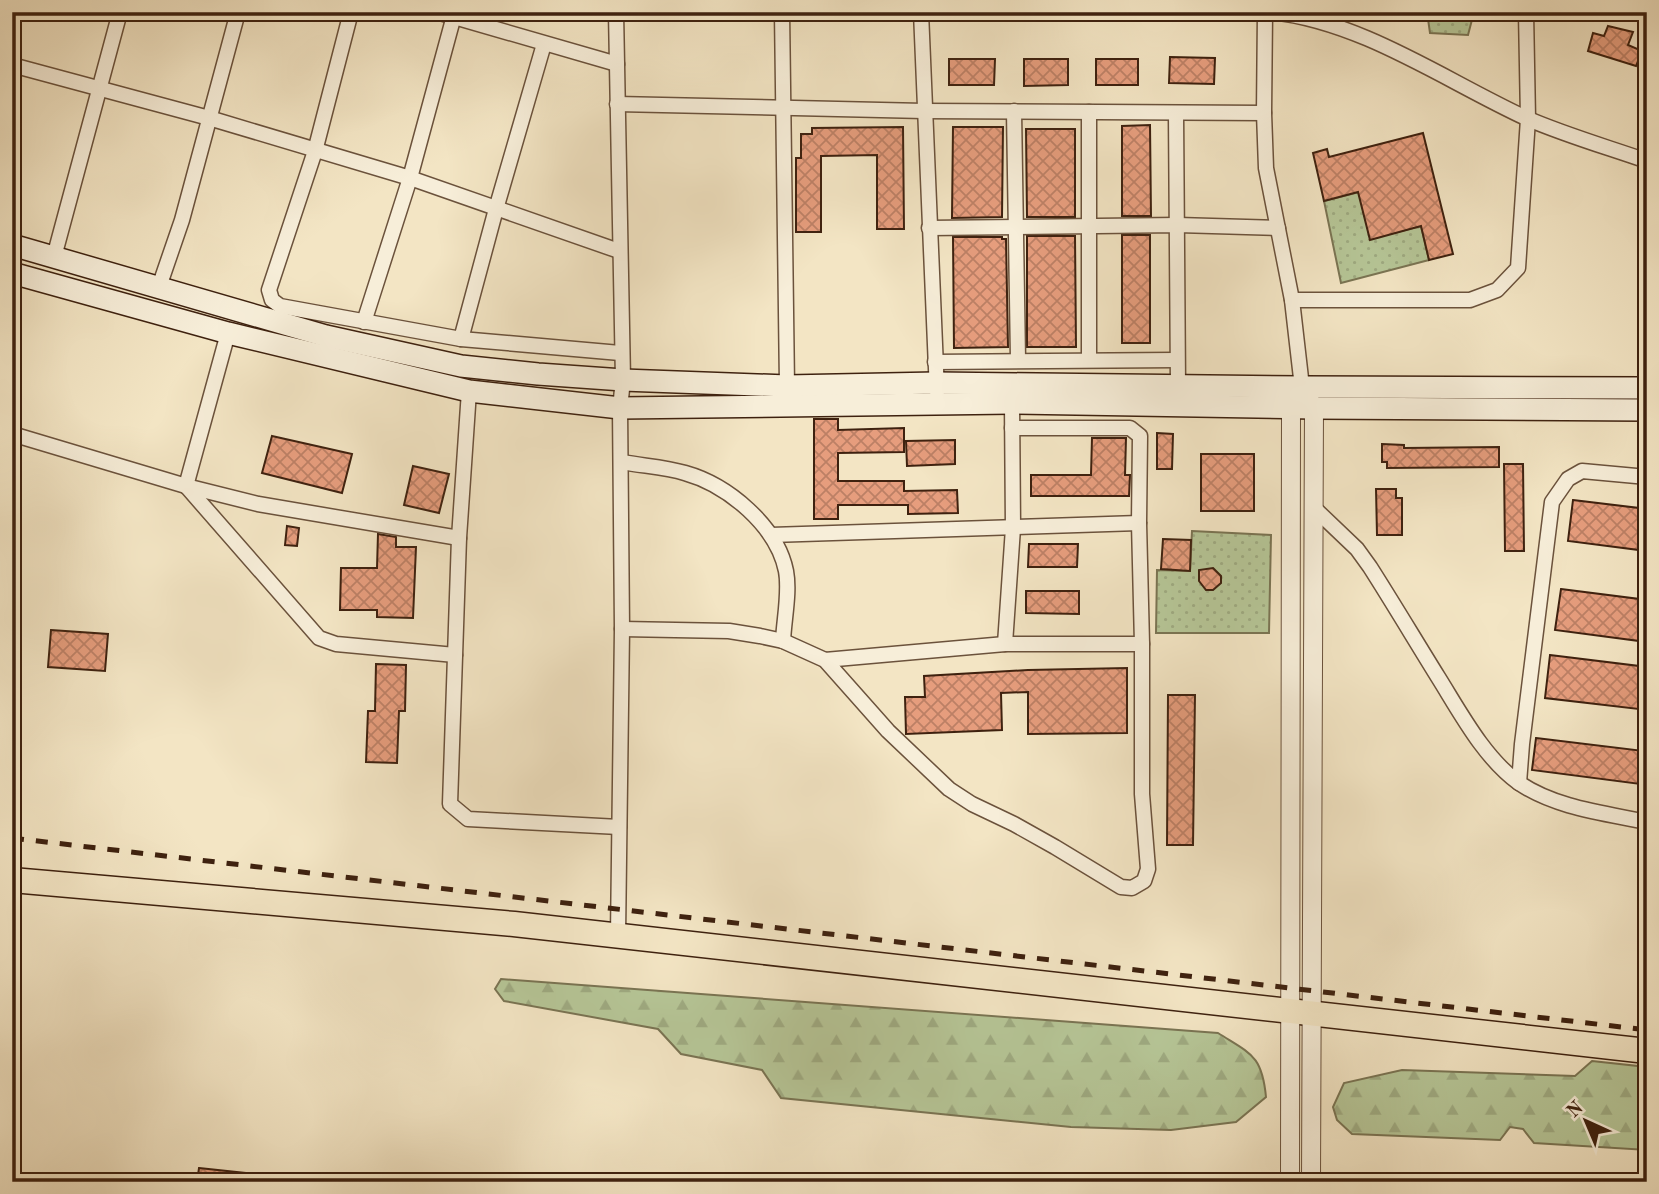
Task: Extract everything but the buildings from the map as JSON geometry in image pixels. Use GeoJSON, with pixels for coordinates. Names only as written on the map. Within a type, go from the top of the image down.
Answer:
{"type":"FeatureCollection","features":[{"type":"Feature","properties":{"kind":"highway"},"geometry":{"type":"LineString","coordinates":[[12,880],[514,923],[1647,1051]]}},
{"type":"Feature","properties":{"kind":"main road"},"geometry":{"type":"LineString","coordinates":[[12,245],[326,337],[461,366],[623,380],[787,386],[936,383],[1647,388]]}},
{"type":"Feature","properties":{"kind":"main road"},"geometry":{"type":"LineString","coordinates":[[12,273],[228,333],[468,391],[620,408],[936,383],[1012,403],[1647,410]]}},
{"type":"Feature","properties":{"kind":"street"},"geometry":{"type":"LineString","coordinates":[[54,257],[120,12]]}},
{"type":"Feature","properties":{"kind":"street"},"geometry":{"type":"LineString","coordinates":[[159,287],[182,219],[238,12]]}},
{"type":"Feature","properties":{"kind":"street"},"geometry":{"type":"LineString","coordinates":[[351,12],[315,151],[269,290],[272,300],[280,306],[461,339],[621,353]]}},
{"type":"Feature","properties":{"kind":"street"},"geometry":{"type":"LineString","coordinates":[[437,12],[617,64]]}},
{"type":"Feature","properties":{"kind":"street"},"geometry":{"type":"LineString","coordinates":[[616,12],[623,380],[620,408],[622,629],[618,935]]}},
{"type":"Feature","properties":{"kind":"street"},"geometry":{"type":"LineString","coordinates":[[782,12],[787,386]]}},
{"type":"Feature","properties":{"kind":"street"},"geometry":{"type":"LineString","coordinates":[[921,12],[936,383],[1018,359],[1176,360]]}},
{"type":"Feature","properties":{"kind":"street"},"geometry":{"type":"LineString","coordinates":[[1265,12],[1266,168],[1292,300],[1302,387],[1314,408],[1301,1012],[1290,1182]]}},
{"type":"Feature","properties":{"kind":"street"},"geometry":{"type":"LineString","coordinates":[[1272,12],[1321,21],[1387,49],[1528,119],[1647,161]]}},
{"type":"Feature","properties":{"kind":"street"},"geometry":{"type":"LineString","coordinates":[[1292,300],[1470,300],[1497,290],[1518,268],[1528,119],[1526,12]]}},
{"type":"Feature","properties":{"kind":"street"},"geometry":{"type":"LineString","coordinates":[[364,322],[410,178],[454,15]]}},
{"type":"Feature","properties":{"kind":"street"},"geometry":{"type":"LineString","coordinates":[[461,339],[544,44]]}},
{"type":"Feature","properties":{"kind":"street"},"geometry":{"type":"LineString","coordinates":[[12,65],[100,87],[410,178],[619,251]]}},
{"type":"Feature","properties":{"kind":"street"},"geometry":{"type":"LineString","coordinates":[[617,104],[923,111],[1264,113]]}},
{"type":"Feature","properties":{"kind":"street"},"geometry":{"type":"LineString","coordinates":[[1014,111],[1018,359]]}},
{"type":"Feature","properties":{"kind":"street"},"geometry":{"type":"LineString","coordinates":[[1088,112],[1089,360]]}},
{"type":"Feature","properties":{"kind":"street"},"geometry":{"type":"LineString","coordinates":[[1176,113],[1178,385]]}},
{"type":"Feature","properties":{"kind":"street"},"geometry":{"type":"LineString","coordinates":[[929,228],[1178,225],[1278,228]]}},
{"type":"Feature","properties":{"kind":"street"},"geometry":{"type":"LineString","coordinates":[[186,486],[228,333]]}},
{"type":"Feature","properties":{"kind":"street"},"geometry":{"type":"LineString","coordinates":[[1302,387],[1292,408],[1301,1012],[1311,1182]]}},
{"type":"Feature","properties":{"kind":"street"},"geometry":{"type":"LineString","coordinates":[[468,391],[450,804],[468,819],[619,827]]}},
{"type":"Feature","properties":{"kind":"street"},"geometry":{"type":"LineString","coordinates":[[1006,644],[1013,527],[1012,403]]}},
{"type":"Feature","properties":{"kind":"street"},"geometry":{"type":"LineString","coordinates":[[622,629],[730,631],[783,641],[825,660],[888,731],[949,789],[972,804],[1055,846],[1121,887],[1132,888],[1144,881],[1148,869],[1142,793],[1140,436],[1130,428],[1012,428]]}},
{"type":"Feature","properties":{"kind":"street"},"geometry":{"type":"LineString","coordinates":[[12,434],[186,486],[258,504],[460,538]]}},
{"type":"Feature","properties":{"kind":"street"},"geometry":{"type":"LineString","coordinates":[[622,462],[686,473],[711,484],[731,496],[771,535],[780,552],[786,573],[783,641]]}},
{"type":"Feature","properties":{"kind":"street"},"geometry":{"type":"LineString","coordinates":[[1519,783],[1552,502],[1568,479],[1582,471],[1647,477]]}},
{"type":"Feature","properties":{"kind":"street"},"geometry":{"type":"LineString","coordinates":[[186,486],[319,638],[336,644],[455,655]]}},
{"type":"Feature","properties":{"kind":"street"},"geometry":{"type":"LineString","coordinates":[[1313,506],[1364,558],[1470,730],[1519,783],[1576,808],[1647,822]]}},
{"type":"Feature","properties":{"kind":"street"},"geometry":{"type":"LineString","coordinates":[[771,535],[1139,523]]}},
{"type":"Feature","properties":{"kind":"street"},"geometry":{"type":"LineString","coordinates":[[825,660],[1006,644],[1142,644]]}},
{"type":"Feature","properties":{"kind":"green space"},"geometry":{"type":"Polygon","coordinates":[[[1455,12],[1474,12],[1468,35],[1430,33],[1428,19],[1454,18],[1455,12]]]}},
{"type":"Feature","properties":{"kind":"green space"},"geometry":{"type":"Polygon","coordinates":[[[1410,179],[1370,239],[1421,226],[1429,260],[1341,283],[1324,201],[1410,179]]]}},
{"type":"Feature","properties":{"kind":"green space"},"geometry":{"type":"Polygon","coordinates":[[[1192,531],[1271,535],[1269,633],[1156,633],[1157,570],[1190,571],[1192,531]]]}},
{"type":"Feature","properties":{"kind":"green space"},"geometry":{"type":"Polygon","coordinates":[[[501,979],[1218,1033],[1253,1057],[1261,1072],[1266,1097],[1236,1122],[1171,1130],[1071,1127],[781,1098],[762,1070],[681,1054],[658,1029],[504,1001],[495,989],[501,979]]]}},
{"type":"Feature","properties":{"kind":"green space"},"geometry":{"type":"Polygon","coordinates":[[[1592,1061],[1647,1067],[1647,1150],[1534,1143],[1523,1129],[1510,1127],[1500,1140],[1352,1134],[1337,1120],[1333,1107],[1344,1083],[1402,1070],[1575,1076],[1592,1061]]]}},
{"type":"Feature","properties":{"kind":"railway"},"geometry":{"type":"LineString","coordinates":[[12,838],[1647,1030]]}}]}
